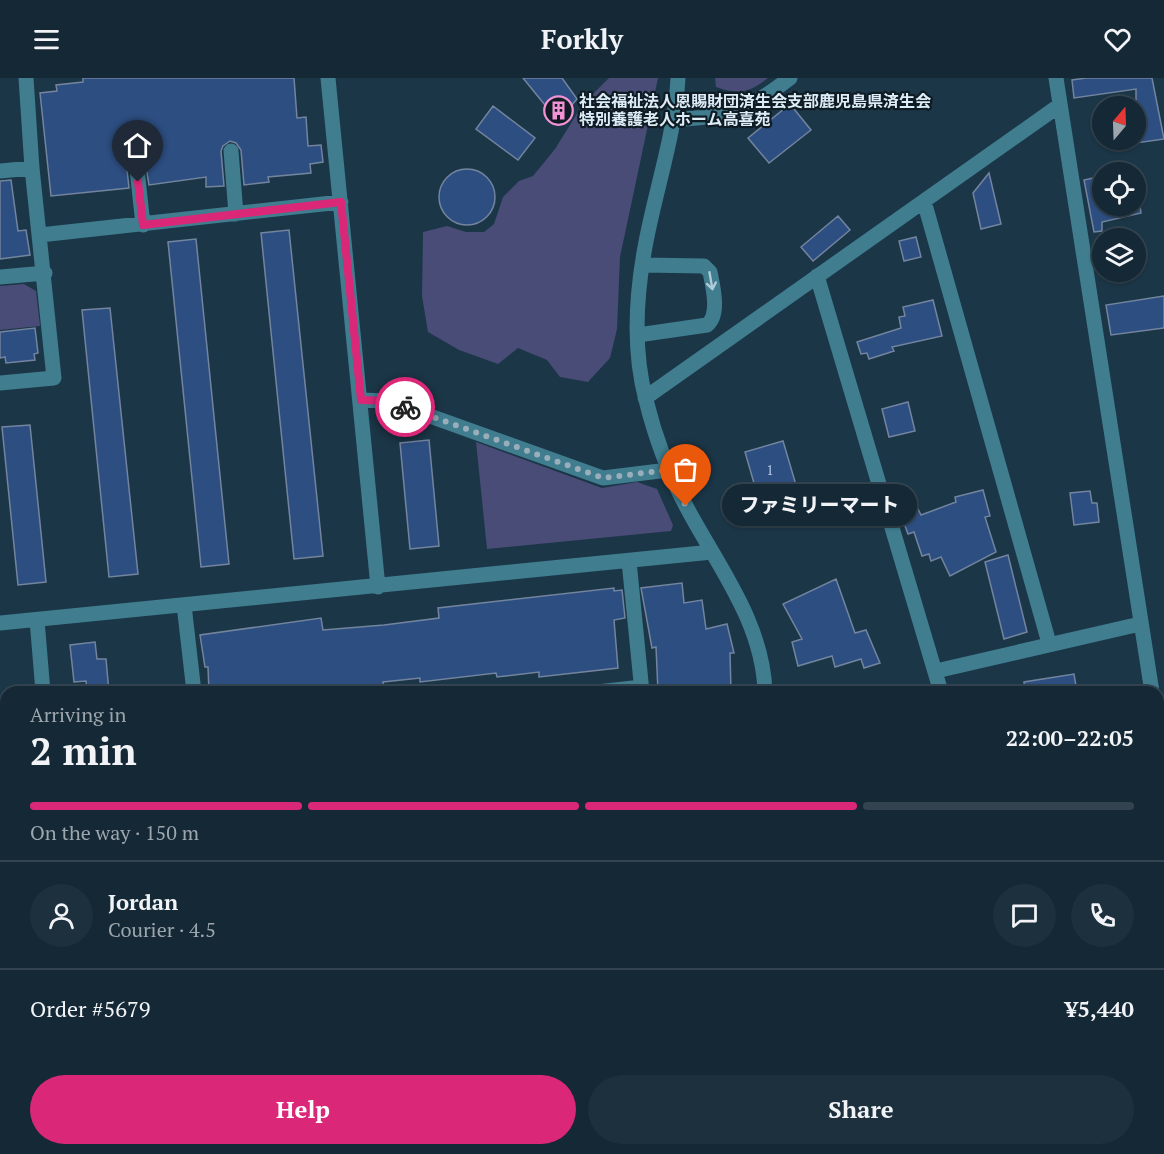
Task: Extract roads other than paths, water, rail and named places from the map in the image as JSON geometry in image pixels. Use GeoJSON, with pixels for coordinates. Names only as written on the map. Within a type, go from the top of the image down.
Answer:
{"type":"FeatureCollection","features":[{"type":"Feature","properties":{"kind":"street"},"geometry":{"type":"LineString","coordinates":[[0,383],[54,378],[45,273],[32,168],[26,78]]}},
{"type":"Feature","properties":{"kind":"street"},"geometry":{"type":"LineString","coordinates":[[328,78],[378,587]]}},
{"type":"Feature","properties":{"kind":"street"},"geometry":{"type":"LineString","coordinates":[[678,78],[672,120],[642,265],[638,335],[645,398],[668,470],[741,603],[754,633],[764,686]]}},
{"type":"Feature","properties":{"kind":"street"},"geometry":{"type":"LineString","coordinates":[[672,120],[722,117],[757,103],[790,78]]}},
{"type":"Feature","properties":{"kind":"street"},"geometry":{"type":"LineString","coordinates":[[1056,78],[1151,686]]}},
{"type":"Feature","properties":{"kind":"street"},"geometry":{"type":"LineString","coordinates":[[645,398],[1060,105]]}},
{"type":"Feature","properties":{"kind":"street"},"geometry":{"type":"LineString","coordinates":[[231,151],[236,214]]}},
{"type":"Feature","properties":{"kind":"street"},"geometry":{"type":"LineString","coordinates":[[136,160],[143,225]]}},
{"type":"Feature","properties":{"kind":"street"},"geometry":{"type":"LineString","coordinates":[[0,171],[32,168]]}},
{"type":"Feature","properties":{"kind":"street"},"geometry":{"type":"LineString","coordinates":[[924,201],[1049,643]]}},
{"type":"Feature","properties":{"kind":"street"},"geometry":{"type":"LineString","coordinates":[[40,235],[341,202]]}},
{"type":"Feature","properties":{"kind":"street"},"geometry":{"type":"LineString","coordinates":[[638,335],[707,326],[712,321],[715,311],[710,272],[704,266],[642,265]]}},
{"type":"Feature","properties":{"kind":"street"},"geometry":{"type":"LineString","coordinates":[[0,277],[45,273]]}},
{"type":"Feature","properties":{"kind":"street"},"geometry":{"type":"LineString","coordinates":[[817,276],[939,686]]}},
{"type":"Feature","properties":{"kind":"street"},"geometry":{"type":"LineString","coordinates":[[361,400],[388,401],[603,478],[668,470]]}},
{"type":"Feature","properties":{"kind":"street"},"geometry":{"type":"LineString","coordinates":[[0,623],[712,552]]}},
{"type":"Feature","properties":{"kind":"street"},"geometry":{"type":"LineString","coordinates":[[628,561],[642,686]]}},
{"type":"Feature","properties":{"kind":"street"},"geometry":{"type":"LineString","coordinates":[[184,605],[193,686]]}},
{"type":"Feature","properties":{"kind":"street"},"geometry":{"type":"LineString","coordinates":[[37,620],[43,686]]}},
{"type":"Feature","properties":{"kind":"street"},"geometry":{"type":"LineString","coordinates":[[936,671],[1049,643],[1140,624]]}},
{"type":"Feature","properties":{"kind":"place","name":"社会福祉法人恩賜財団済生会支部鹿児島県済生会 特別養護老人ホーム高喜苑"},"geometry":{"type":"Point","coordinates":[558,110]}},
{"type":"Feature","properties":{"kind":"place","name":"ファミリーマート"},"geometry":{"type":"Point","coordinates":[686,506]}}]}
